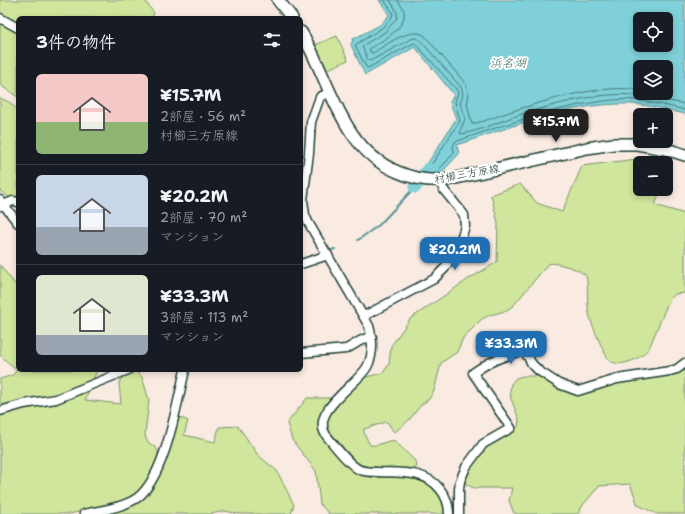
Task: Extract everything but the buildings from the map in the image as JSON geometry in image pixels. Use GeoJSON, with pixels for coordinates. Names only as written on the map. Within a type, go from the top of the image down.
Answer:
{"type":"FeatureCollection","features":[{"type":"Feature","properties":{"kind":"main road"},"geometry":{"type":"LineString","coordinates":[[278,0],[290,16]]}},
{"type":"Feature","properties":{"kind":"main road","name":"村櫛三方原線"},"geometry":{"type":"LineString","coordinates":[[303,36],[346,123],[364,149],[385,166],[420,179],[441,181],[463,177],[591,147],[612,144],[637,144],[666,149],[685,155]]}},
{"type":"Feature","properties":{"kind":"street"},"geometry":{"type":"LineString","coordinates":[[0,18],[16,27]]}},
{"type":"Feature","properties":{"kind":"street"},"geometry":{"type":"LineString","coordinates":[[303,198],[311,122],[320,97],[330,92]]}},
{"type":"Feature","properties":{"kind":"street"},"geometry":{"type":"LineString","coordinates":[[364,316],[434,279],[445,268],[462,236],[465,226],[464,215],[443,189],[441,181]]}},
{"type":"Feature","properties":{"kind":"street"},"geometry":{"type":"LineString","coordinates":[[16,202],[1,204],[16,220]]}},
{"type":"Feature","properties":{"kind":"street"},"geometry":{"type":"LineString","coordinates":[[303,210],[308,222],[364,316],[372,337],[372,351],[367,367],[363,374],[339,397],[326,413],[323,421],[325,433],[352,464],[361,470],[417,474],[431,480],[437,485],[445,497],[449,514]]}},
{"type":"Feature","properties":{"kind":"street"},"geometry":{"type":"LineString","coordinates":[[303,263],[328,255]]}},
{"type":"Feature","properties":{"kind":"street"},"geometry":{"type":"LineString","coordinates":[[303,353],[346,349],[363,339],[372,337]]}},
{"type":"Feature","properties":{"kind":"street"},"geometry":{"type":"LineString","coordinates":[[459,514],[460,481],[466,467],[483,444],[511,428],[473,373],[485,364],[495,359],[524,350],[532,364],[539,372],[559,384],[578,391],[617,379],[670,371],[677,369],[685,363]]}},
{"type":"Feature","properties":{"kind":"street"},"geometry":{"type":"LineString","coordinates":[[0,410],[24,404],[56,399],[123,372]]}},
{"type":"Feature","properties":{"kind":"street"},"geometry":{"type":"LineString","coordinates":[[84,514],[129,502],[137,498],[150,484],[164,451],[184,372]]}},
{"type":"Feature","properties":{"kind":"green space"},"geometry":{"type":"Polygon","coordinates":[[[0,0],[144,0],[154,13],[153,16],[16,16],[16,96],[0,85],[0,0]]]}},
{"type":"Feature","properties":{"kind":"green space"},"geometry":{"type":"Polygon","coordinates":[[[337,36],[348,60],[326,70],[315,45],[337,36]]]}},
{"type":"Feature","properties":{"kind":"green space"},"geometry":{"type":"Polygon","coordinates":[[[0,98],[9,102],[16,108],[16,197],[8,197],[0,191],[0,98]]]}},
{"type":"Feature","properties":{"kind":"green space"},"geometry":{"type":"Polygon","coordinates":[[[633,159],[633,196],[658,196],[655,205],[685,214],[685,293],[675,294],[669,300],[650,346],[636,359],[618,364],[610,361],[601,346],[590,317],[586,276],[579,271],[568,267],[551,263],[548,264],[513,306],[505,311],[482,319],[463,338],[457,352],[441,363],[434,391],[429,399],[421,405],[410,419],[395,432],[386,422],[364,429],[364,433],[370,445],[395,441],[415,461],[417,467],[412,469],[374,468],[355,461],[329,431],[327,425],[328,418],[342,400],[366,377],[383,373],[389,364],[391,346],[410,319],[467,280],[497,262],[498,223],[491,195],[520,184],[537,203],[562,212],[582,166],[633,159]]]}},
{"type":"Feature","properties":{"kind":"green space"},"geometry":{"type":"Polygon","coordinates":[[[0,265],[16,285],[16,371],[0,355],[0,265]]]}},
{"type":"Feature","properties":{"kind":"green space"},"geometry":{"type":"Polygon","coordinates":[[[685,367],[685,514],[657,514],[638,505],[630,484],[599,486],[583,505],[578,514],[518,514],[514,513],[509,501],[512,488],[474,488],[466,484],[464,480],[466,475],[482,449],[486,445],[518,427],[519,419],[511,399],[510,391],[511,384],[516,378],[523,376],[537,376],[553,384],[593,389],[685,367]]]}},
{"type":"Feature","properties":{"kind":"green space"},"geometry":{"type":"Polygon","coordinates":[[[16,371],[96,372],[85,400],[121,404],[119,384],[122,376],[137,372],[142,377],[149,400],[145,434],[146,439],[158,451],[158,457],[147,482],[135,495],[128,499],[70,514],[0,514],[0,379],[13,375],[16,371]]]}},
{"type":"Feature","properties":{"kind":"green space"},"geometry":{"type":"Polygon","coordinates":[[[307,398],[332,398],[320,415],[318,422],[319,428],[323,439],[338,457],[351,469],[361,475],[371,477],[401,477],[420,480],[428,484],[440,496],[444,508],[444,514],[329,514],[320,504],[316,471],[292,440],[287,423],[307,398]]]}},
{"type":"Feature","properties":{"kind":"green space"},"geometry":{"type":"Polygon","coordinates":[[[177,416],[188,421],[184,435],[215,442],[219,427],[238,426],[258,455],[277,471],[294,505],[291,514],[239,514],[225,511],[211,514],[99,514],[136,502],[147,494],[159,474],[177,416]]]}},
{"type":"Feature","properties":{"kind":"water","name":"浜名湖"},"geometry":{"type":"Polygon","coordinates":[[[379,0],[685,0],[685,114],[673,111],[673,108],[657,108],[631,104],[609,104],[564,111],[542,117],[457,145],[459,154],[428,187],[415,183],[456,119],[450,102],[454,95],[415,47],[365,75],[351,45],[353,39],[380,25],[389,15],[379,0]]]}},
{"type":"Feature","properties":{"kind":"waterway"},"geometry":{"type":"LineString","coordinates":[[415,187],[428,169]]}},
{"type":"Feature","properties":{"kind":"waterway"},"geometry":{"type":"LineString","coordinates":[[358,240],[379,225],[415,187]]}},
{"type":"Feature","properties":{"kind":"waterway"},"geometry":{"type":"LineString","coordinates":[[11,207],[16,213]]}},
{"type":"Feature","properties":{"kind":"waterway"},"geometry":{"type":"LineString","coordinates":[[331,250],[335,249]]}}]}
